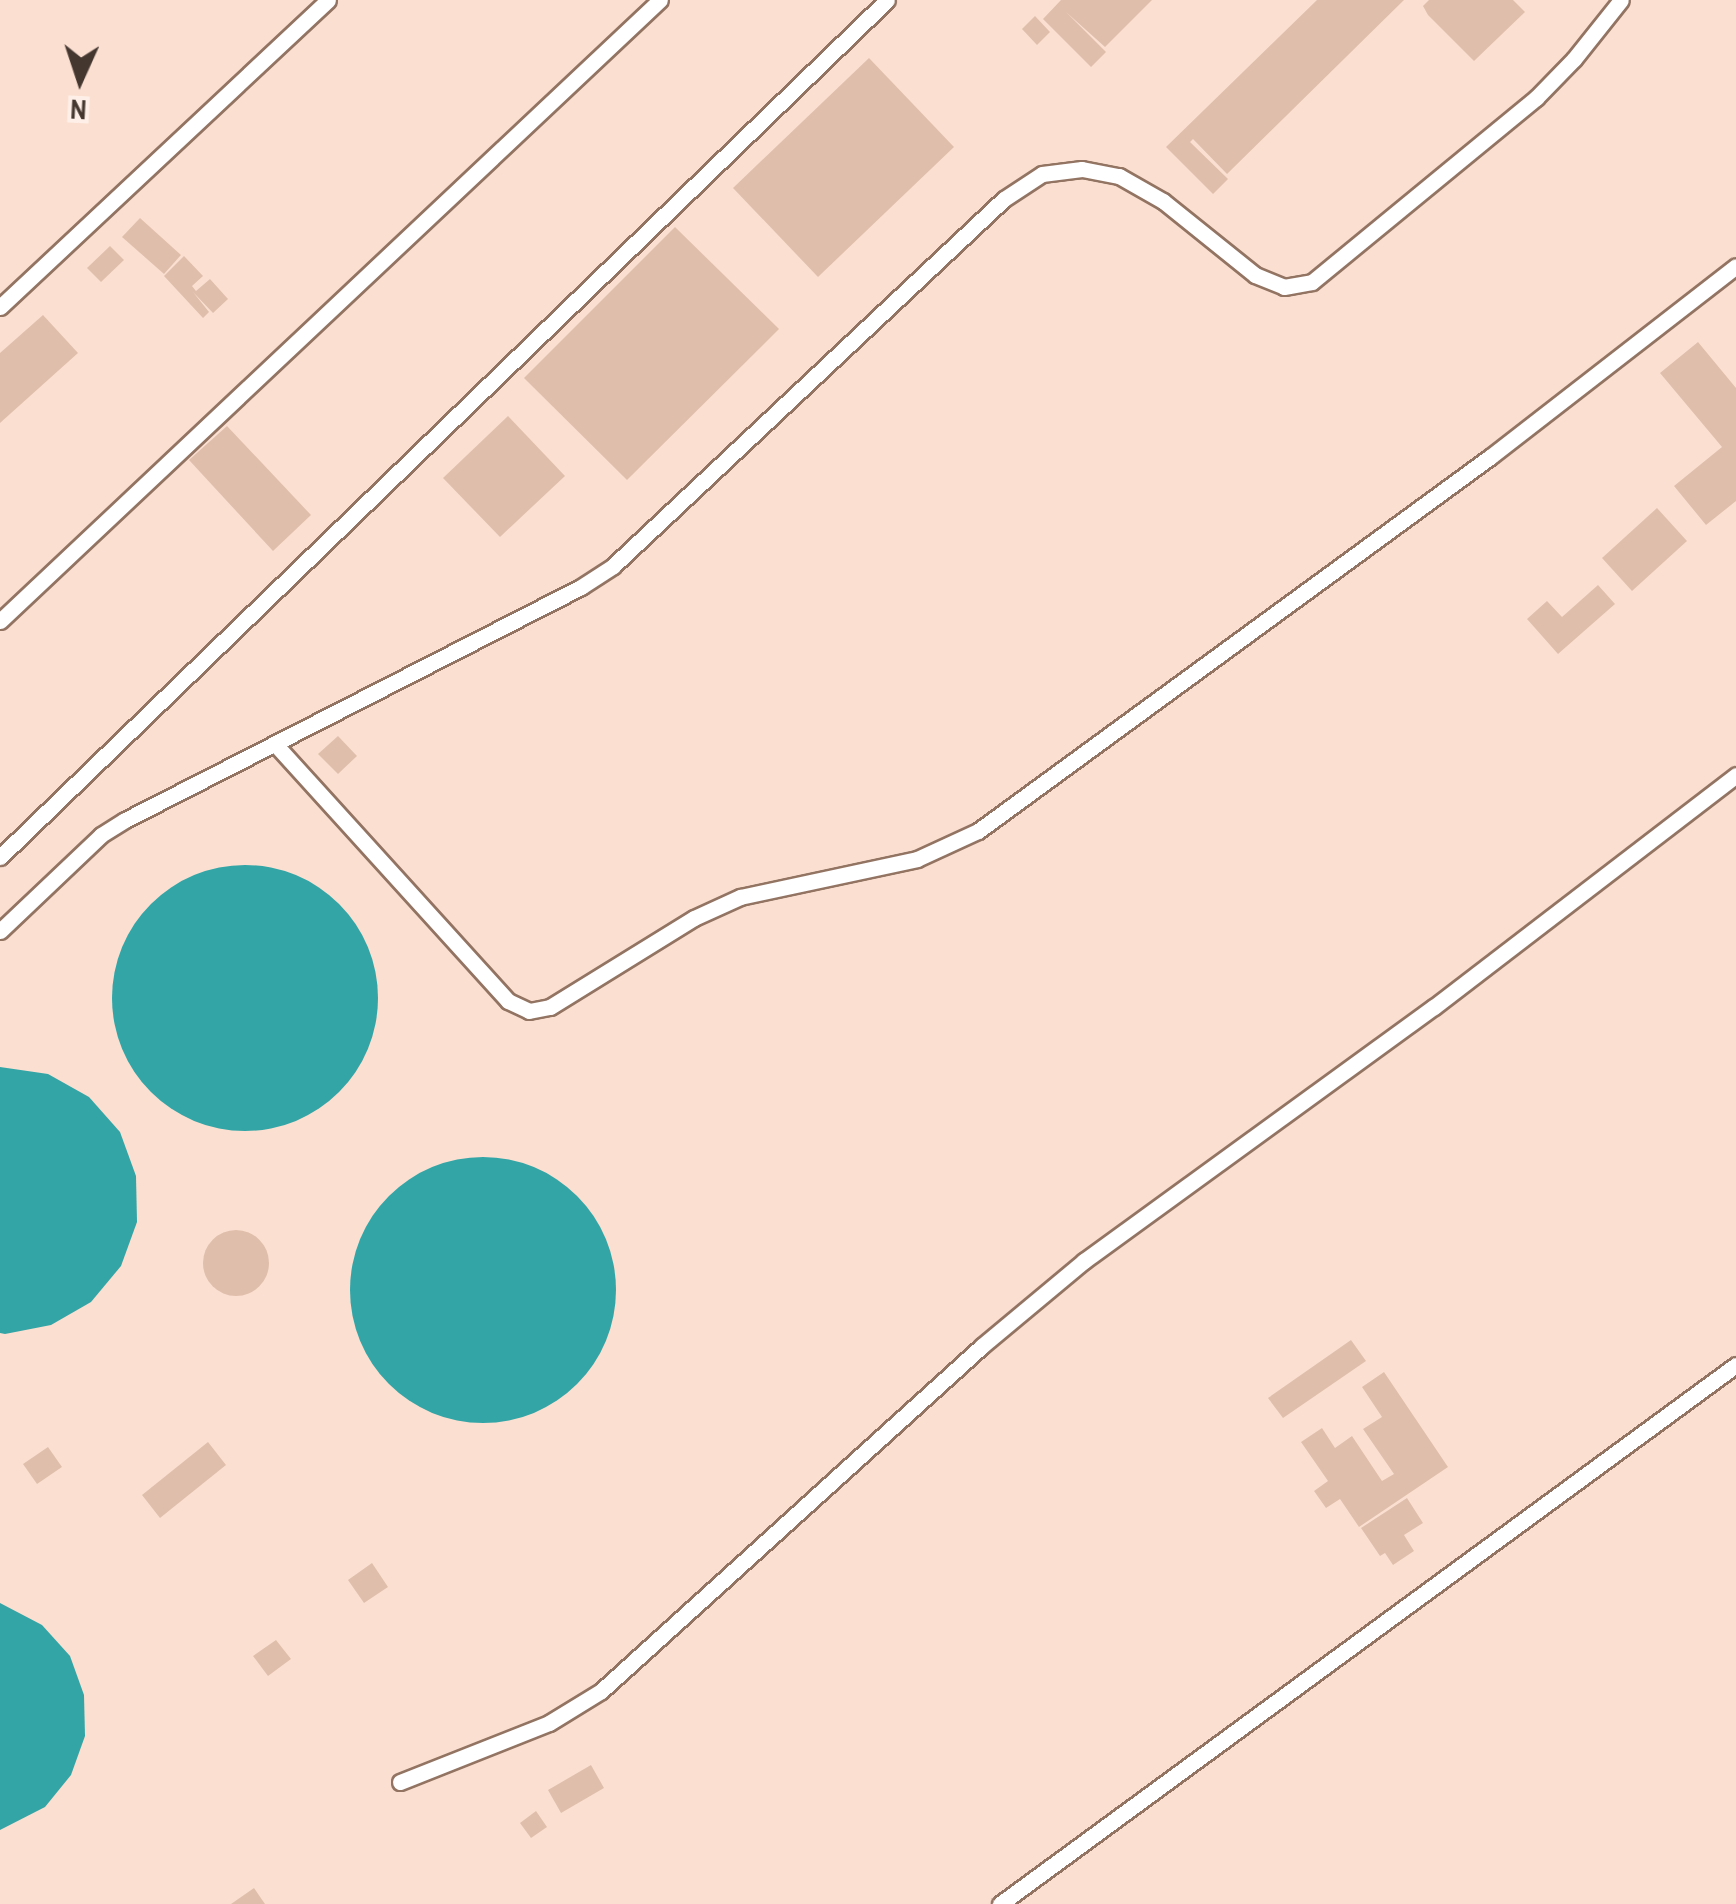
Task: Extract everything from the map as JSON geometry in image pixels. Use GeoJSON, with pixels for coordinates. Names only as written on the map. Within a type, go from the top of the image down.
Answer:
{"type":"FeatureCollection","features":[{"type":"Feature","properties":{"kind":"lane"},"geometry":{"type":"LineString","coordinates":[[0,307],[328,0]]}},
{"type":"Feature","properties":{"kind":"lane"},"geometry":{"type":"LineString","coordinates":[[0,621],[660,0]]}},
{"type":"Feature","properties":{"kind":"lane"},"geometry":{"type":"LineString","coordinates":[[0,857],[887,0]]}},
{"type":"Feature","properties":{"kind":"lane"},"geometry":{"type":"LineString","coordinates":[[0,931],[101,835],[581,587],[613,566],[1004,200],[1042,174],[1082,169],[1119,176],[1163,201],[1254,276],[1284,286],[1312,282],[1536,98],[1574,59],[1621,0]]}},
{"type":"Feature","properties":{"kind":"lane"},"geometry":{"type":"LineString","coordinates":[[275,744],[508,1000],[528,1010],[550,1007],[694,918],[740,896],[917,860],[978,832],[1490,457],[1736,266]]}},
{"type":"Feature","properties":{"kind":"lane"},"geometry":{"type":"LineString","coordinates":[[400,1782],[548,1723],[601,1691],[982,1346],[1084,1261],[1434,1007],[1736,775]]}},
{"type":"Feature","properties":{"kind":"lane"},"geometry":{"type":"LineString","coordinates":[[1000,1904],[1736,1365]]}},
{"type":"Feature","properties":{"kind":"water"},"geometry":{"type":"Polygon","coordinates":[[[245,865],[296,875],[339,904],[368,947],[378,998],[368,1049],[339,1092],[296,1121],[245,1131],[194,1121],[151,1092],[122,1049],[112,998],[122,947],[151,904],[194,875],[245,865]]]}},
{"type":"Feature","properties":{"kind":"water"},"geometry":{"type":"Polygon","coordinates":[[[0,1067],[48,1074],[89,1097],[120,1132],[136,1176],[137,1222],[121,1266],[91,1302],[51,1325],[5,1334],[0,1333],[0,1067]]]}},
{"type":"Feature","properties":{"kind":"water"},"geometry":{"type":"Polygon","coordinates":[[[483,1157],[534,1168],[577,1196],[605,1239],[616,1290],[605,1341],[577,1384],[534,1412],[483,1423],[432,1412],[389,1384],[361,1341],[350,1290],[361,1239],[389,1196],[432,1168],[483,1157]]]}},
{"type":"Feature","properties":{"kind":"water"},"geometry":{"type":"Polygon","coordinates":[[[0,1603],[42,1625],[70,1656],[84,1695],[85,1736],[71,1775],[45,1807],[0,1830],[0,1603]]]}},
{"type":"Feature","properties":{"kind":"building"},"geometry":{"type":"Polygon","coordinates":[[[1061,0],[1152,0],[1105,47],[1066,12],[1106,52],[1091,67],[1043,19],[1061,0]]]}},
{"type":"Feature","properties":{"kind":"building"},"geometry":{"type":"Polygon","coordinates":[[[1317,0],[1404,0],[1227,174],[1193,139],[1190,142],[1228,179],[1213,194],[1166,147],[1317,0]]]}},
{"type":"Feature","properties":{"kind":"building"},"geometry":{"type":"Polygon","coordinates":[[[1429,0],[1513,0],[1525,12],[1474,61],[1428,15],[1423,6],[1429,0]]]}},
{"type":"Feature","properties":{"kind":"building"},"geometry":{"type":"Polygon","coordinates":[[[1035,16],[1050,32],[1037,45],[1022,29],[1035,16]]]}},
{"type":"Feature","properties":{"kind":"building"},"geometry":{"type":"Polygon","coordinates":[[[869,58],[954,147],[818,277],[733,188],[869,58]]]}},
{"type":"Feature","properties":{"kind":"building"},"geometry":{"type":"Polygon","coordinates":[[[140,218],[181,255],[164,274],[122,237],[140,218]]]}},
{"type":"Feature","properties":{"kind":"building"},"geometry":{"type":"Polygon","coordinates":[[[675,227],[779,329],[627,480],[524,378],[675,227]]]}},
{"type":"Feature","properties":{"kind":"building"},"geometry":{"type":"Polygon","coordinates":[[[110,246],[124,260],[101,282],[87,268],[110,246]]]}},
{"type":"Feature","properties":{"kind":"building"},"geometry":{"type":"Polygon","coordinates":[[[184,256],[203,276],[192,286],[196,291],[210,279],[228,299],[213,313],[193,292],[209,312],[203,318],[164,276],[184,256]]]}},
{"type":"Feature","properties":{"kind":"building"},"geometry":{"type":"Polygon","coordinates":[[[43,315],[78,353],[0,423],[0,353],[43,315]]]}},
{"type":"Feature","properties":{"kind":"building"},"geometry":{"type":"Polygon","coordinates":[[[1698,342],[1736,388],[1736,501],[1706,525],[1674,486],[1722,447],[1660,373],[1698,342]]]}},
{"type":"Feature","properties":{"kind":"building"},"geometry":{"type":"Polygon","coordinates":[[[508,416],[565,476],[500,537],[443,478],[508,416]]]}},
{"type":"Feature","properties":{"kind":"building"},"geometry":{"type":"Polygon","coordinates":[[[227,426],[311,515],[273,551],[189,460],[227,426]]]}},
{"type":"Feature","properties":{"kind":"building"},"geometry":{"type":"Polygon","coordinates":[[[1657,508],[1687,541],[1632,591],[1602,558],[1657,508]]]}},
{"type":"Feature","properties":{"kind":"building"},"geometry":{"type":"Polygon","coordinates":[[[1598,585],[1615,604],[1558,654],[1527,619],[1547,601],[1562,617],[1598,585]]]}},
{"type":"Feature","properties":{"kind":"building"},"geometry":{"type":"Polygon","coordinates":[[[338,736],[357,756],[338,774],[318,754],[338,736]]]}},
{"type":"Feature","properties":{"kind":"building"},"geometry":{"type":"Polygon","coordinates":[[[236,1230],[260,1239],[269,1263],[260,1287],[236,1296],[212,1287],[203,1263],[212,1239],[236,1230]]]}},
{"type":"Feature","properties":{"kind":"building"},"geometry":{"type":"Polygon","coordinates":[[[1351,1340],[1366,1361],[1283,1418],[1268,1398],[1351,1340]]]}},
{"type":"Feature","properties":{"kind":"building"},"geometry":{"type":"Polygon","coordinates":[[[1384,1372],[1448,1467],[1359,1527],[1340,1499],[1326,1508],[1314,1491],[1328,1481],[1301,1442],[1322,1428],[1335,1448],[1352,1436],[1382,1481],[1394,1474],[1363,1429],[1382,1417],[1362,1387],[1384,1372]]]}},
{"type":"Feature","properties":{"kind":"building"},"geometry":{"type":"Polygon","coordinates":[[[208,1442],[226,1465],[160,1518],[142,1495],[208,1442]]]}},
{"type":"Feature","properties":{"kind":"building"},"geometry":{"type":"Polygon","coordinates":[[[48,1447],[62,1467],[37,1484],[23,1464],[48,1447]]]}},
{"type":"Feature","properties":{"kind":"building"},"geometry":{"type":"Polygon","coordinates":[[[1407,1498],[1423,1523],[1404,1535],[1414,1551],[1393,1565],[1385,1553],[1380,1556],[1361,1528],[1407,1498]]]}},
{"type":"Feature","properties":{"kind":"building"},"geometry":{"type":"Polygon","coordinates":[[[372,1563],[388,1587],[364,1603],[348,1580],[372,1563]]]}},
{"type":"Feature","properties":{"kind":"building"},"geometry":{"type":"Polygon","coordinates":[[[276,1640],[291,1659],[268,1676],[253,1656],[276,1640]]]}},
{"type":"Feature","properties":{"kind":"building"},"geometry":{"type":"Polygon","coordinates":[[[591,1765],[604,1788],[561,1813],[548,1790],[591,1765]]]}},
{"type":"Feature","properties":{"kind":"building"},"geometry":{"type":"Polygon","coordinates":[[[536,1811],[547,1827],[531,1838],[520,1823],[536,1811]]]}},
{"type":"Feature","properties":{"kind":"building"},"geometry":{"type":"Polygon","coordinates":[[[254,1888],[265,1904],[231,1904],[254,1888]]]}}]}
